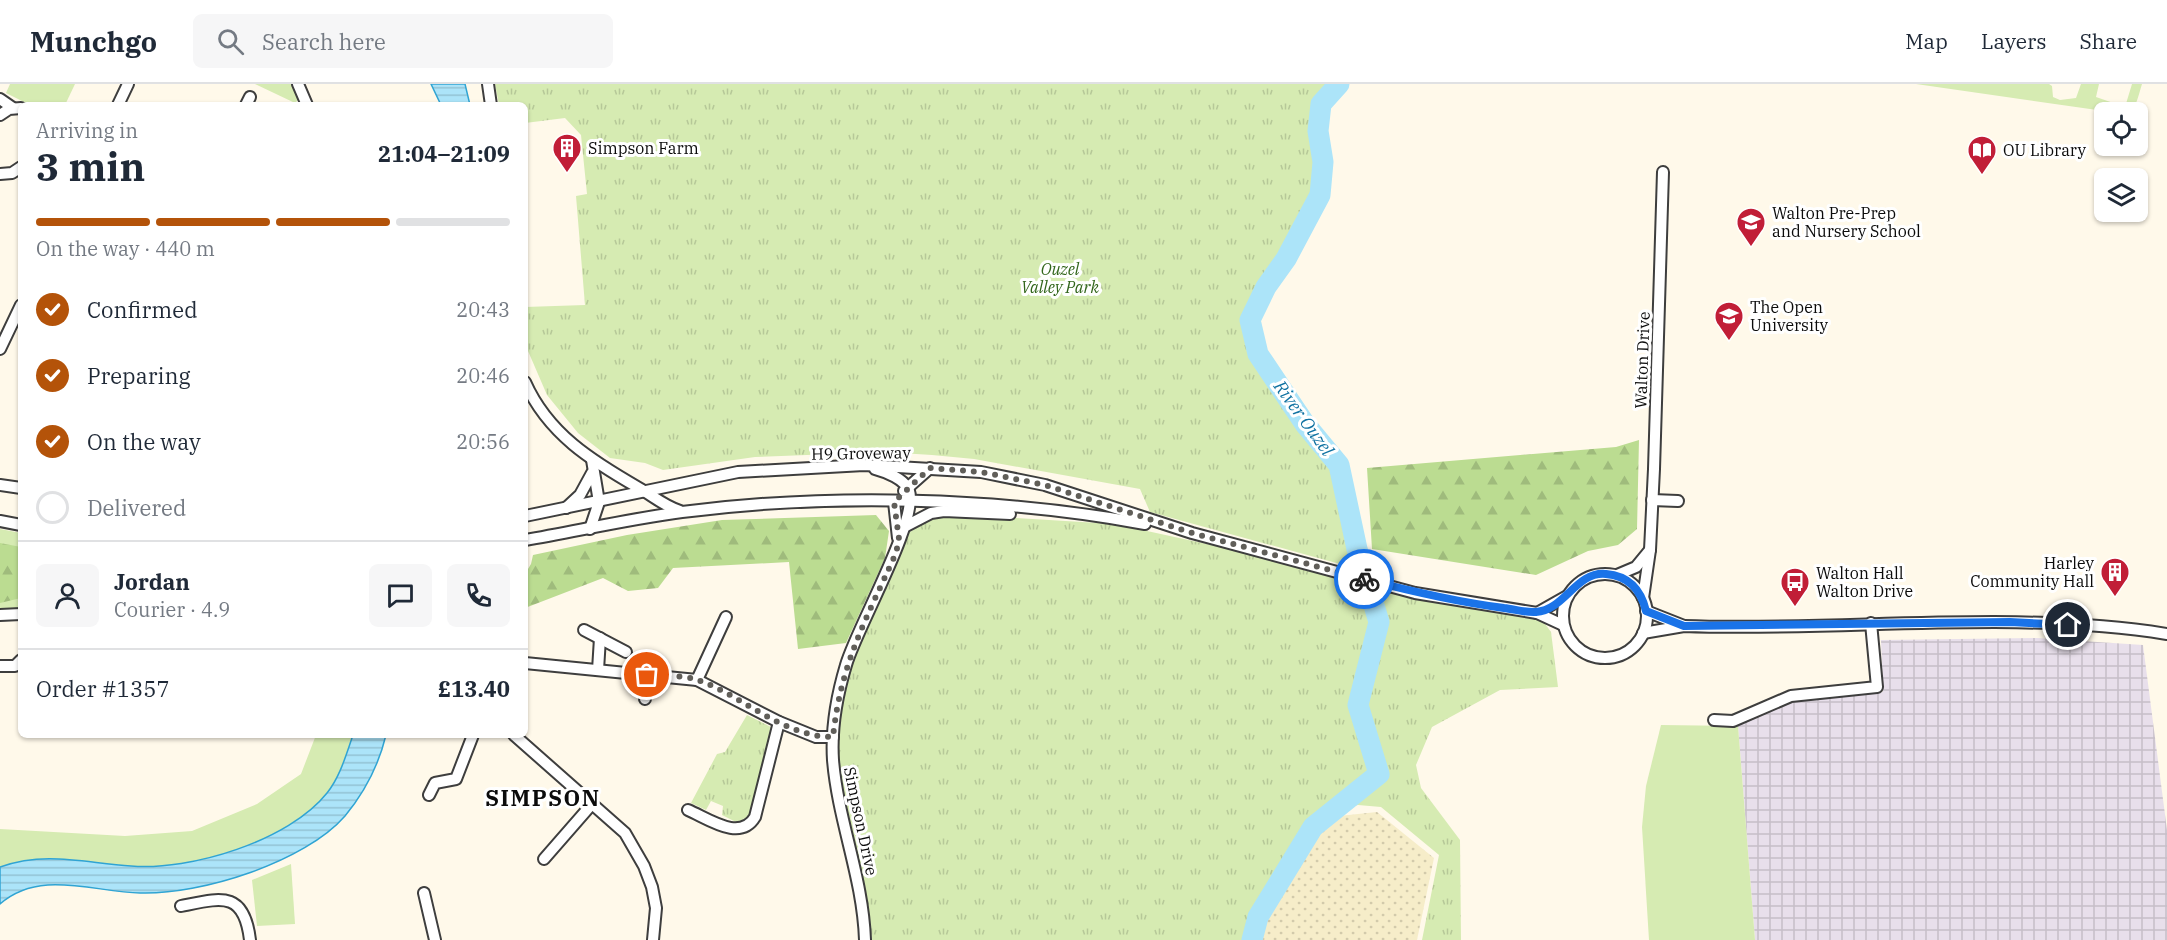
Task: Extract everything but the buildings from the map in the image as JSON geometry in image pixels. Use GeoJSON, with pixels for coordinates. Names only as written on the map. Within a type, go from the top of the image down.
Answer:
{"type":"FeatureCollection","features":[{"type":"Feature","properties":{"kind":"street"},"geometry":{"type":"LineString","coordinates":[[120,102],[129,84]]}},
{"type":"Feature","properties":{"kind":"street"},"geometry":{"type":"LineString","coordinates":[[298,84],[306,102]]}},
{"type":"Feature","properties":{"kind":"street"},"geometry":{"type":"LineString","coordinates":[[488,84],[491,102]]}},
{"type":"Feature","properties":{"kind":"street"},"geometry":{"type":"LineString","coordinates":[[0,99],[17,108]]}},
{"type":"Feature","properties":{"kind":"street"},"geometry":{"type":"LineString","coordinates":[[0,115],[17,108]]}},
{"type":"Feature","properties":{"kind":"street"},"geometry":{"type":"LineString","coordinates":[[0,174],[17,170]]}},
{"type":"Feature","properties":{"kind":"street","name":"Walton Drive"},"geometry":{"type":"LineString","coordinates":[[1643,598],[1650,550],[1663,172]]}},
{"type":"Feature","properties":{"kind":"street"},"geometry":{"type":"LineString","coordinates":[[0,348],[18,311]]}},
{"type":"Feature","properties":{"kind":"street"},"geometry":{"type":"LineString","coordinates":[[528,388],[535,403],[556,430],[592,460],[670,508],[684,512]]}},
{"type":"Feature","properties":{"kind":"street"},"geometry":{"type":"LineString","coordinates":[[590,529],[599,502],[592,473],[592,460]]}},
{"type":"Feature","properties":{"kind":"street"},"geometry":{"type":"LineString","coordinates":[[864,465],[888,474],[907,487],[910,503]]}},
{"type":"Feature","properties":{"kind":"street","name":"H9 Groveway"},"geometry":{"type":"LineString","coordinates":[[528,515],[738,472],[864,465],[981,472],[1045,485],[1192,533],[1415,592],[1537,613],[1563,625]]}},
{"type":"Feature","properties":{"kind":"street"},"geometry":{"type":"LineString","coordinates":[[894,502],[907,487],[930,468]]}},
{"type":"Feature","properties":{"kind":"street"},"geometry":{"type":"LineString","coordinates":[[565,508],[580,495],[592,473]]}},
{"type":"Feature","properties":{"kind":"street"},"geometry":{"type":"LineString","coordinates":[[0,485],[18,488]]}},
{"type":"Feature","properties":{"kind":"street"},"geometry":{"type":"LineString","coordinates":[[1652,500],[1678,501]]}},
{"type":"Feature","properties":{"kind":"street","name":"H9 Groveway"},"geometry":{"type":"LineString","coordinates":[[528,539],[684,512],[789,503],[894,502],[1040,509],[1119,519],[1192,533]]}},
{"type":"Feature","properties":{"kind":"street","name":"Simpson Drive"},"geometry":{"type":"LineString","coordinates":[[894,502],[899,539]]}},
{"type":"Feature","properties":{"kind":"street","name":"Simpson Drive"},"geometry":{"type":"LineString","coordinates":[[865,940],[862,896],[836,788],[833,737],[846,664],[858,631],[896,553],[910,503]]}},
{"type":"Feature","properties":{"kind":"street"},"geometry":{"type":"LineString","coordinates":[[904,527],[930,513],[944,511],[1009,514],[1040,509]]}},
{"type":"Feature","properties":{"kind":"street"},"geometry":{"type":"LineString","coordinates":[[0,521],[18,524]]}},
{"type":"Feature","properties":{"kind":"street"},"geometry":{"type":"LineString","coordinates":[[1617,575],[1636,567],[1650,550]]}},
{"type":"Feature","properties":{"kind":"street"},"geometry":{"type":"LineString","coordinates":[[1602,574],[1617,575],[1630,582],[1643,598],[1646,611],[1643,633],[1638,642],[1621,655],[1597,657],[1576,646],[1563,625],[1563,605],[1567,596],[1576,585],[1588,577],[1602,574]]}},
{"type":"Feature","properties":{"kind":"street"},"geometry":{"type":"LineString","coordinates":[[1537,613],[1567,596]]}},
{"type":"Feature","properties":{"kind":"street"},"geometry":{"type":"LineString","coordinates":[[1646,611],[1684,626]]}},
{"type":"Feature","properties":{"kind":"street"},"geometry":{"type":"LineString","coordinates":[[0,615],[18,614]]}},
{"type":"Feature","properties":{"kind":"street"},"geometry":{"type":"LineString","coordinates":[[697,680],[726,617]]}},
{"type":"Feature","properties":{"kind":"street"},"geometry":{"type":"LineString","coordinates":[[1643,633],[1684,626],[1727,628],[1871,623],[2010,622],[2087,626],[2167,634]]}},
{"type":"Feature","properties":{"kind":"street"},"geometry":{"type":"LineString","coordinates":[[1714,720],[1732,721],[1791,696],[1877,687],[1871,623]]}},
{"type":"Feature","properties":{"kind":"street"},"geometry":{"type":"LineString","coordinates":[[584,630],[626,652]]}},
{"type":"Feature","properties":{"kind":"street"},"geometry":{"type":"LineString","coordinates":[[598,670],[600,638]]}},
{"type":"Feature","properties":{"kind":"street"},"geometry":{"type":"LineString","coordinates":[[0,666],[15,666],[18,663]]}},
{"type":"Feature","properties":{"kind":"street"},"geometry":{"type":"LineString","coordinates":[[528,663],[697,680],[779,722],[816,737],[833,737]]}},
{"type":"Feature","properties":{"kind":"street"},"geometry":{"type":"LineString","coordinates":[[645,699],[647,675]]}},
{"type":"Feature","properties":{"kind":"street"},"geometry":{"type":"LineString","coordinates":[[688,810],[730,828],[742,830],[750,826],[755,817],[779,722]]}},
{"type":"Feature","properties":{"kind":"street"},"geometry":{"type":"LineString","coordinates":[[429,795],[435,783],[456,779],[472,738]]}},
{"type":"Feature","properties":{"kind":"street"},"geometry":{"type":"LineString","coordinates":[[517,738],[625,833],[644,866],[652,887],[656,908],[653,940]]}},
{"type":"Feature","properties":{"kind":"street"},"geometry":{"type":"LineString","coordinates":[[544,859],[592,804]]}},
{"type":"Feature","properties":{"kind":"street"},"geometry":{"type":"LineString","coordinates":[[424,893],[435,940]]}},
{"type":"Feature","properties":{"kind":"street"},"geometry":{"type":"LineString","coordinates":[[181,906],[225,898],[237,904],[248,923],[250,940]]}},
{"type":"Feature","properties":{"kind":"shaded area"},"geometry":{"type":"Polygon","coordinates":[[[2037,638],[2143,645],[2167,830],[2167,940],[1755,940],[1738,726],[1791,701],[1883,692],[1881,640],[2037,638]]]}},
{"type":"Feature","properties":{"kind":"shaded area"},"geometry":{"type":"Polygon","coordinates":[[[1377,812],[1434,858],[1417,940],[1259,940],[1264,918],[1319,832],[1339,816],[1377,812]]]}},
{"type":"Feature","properties":{"kind":"green space"},"geometry":{"type":"Polygon","coordinates":[[[10,84],[75,84],[66,102],[24,102],[6,93],[10,84]]]}},
{"type":"Feature","properties":{"kind":"green space"},"geometry":{"type":"Polygon","coordinates":[[[255,84],[291,84],[298,100],[293,102],[255,84]]]}},
{"type":"Feature","properties":{"kind":"green space","name":"Ouzel Valley Park"},"geometry":{"type":"Polygon","coordinates":[[[495,84],[1339,84],[1321,104],[1318,131],[1323,162],[1320,195],[1286,259],[1266,287],[1250,320],[1258,354],[1305,424],[1339,465],[1366,579],[1537,613],[1551,632],[1558,687],[1500,690],[1432,727],[1416,765],[1421,788],[1460,840],[1461,940],[1422,940],[1439,855],[1381,807],[1358,805],[1332,811],[1313,827],[1258,917],[1252,940],[865,940],[836,788],[838,701],[899,539],[930,519],[951,514],[1115,524],[1340,573],[1340,564],[1150,512],[1140,489],[974,459],[884,452],[755,457],[663,470],[645,463],[610,458],[578,433],[547,395],[528,351],[528,307],[585,305],[576,196],[587,194],[581,135],[565,118],[528,123],[528,102],[498,102],[495,84]]]}},
{"type":"Feature","properties":{"kind":"green space"},"geometry":{"type":"Polygon","coordinates":[[[1916,84],[2049,84],[2052,86],[2053,97],[2060,100],[2076,98],[2081,84],[2099,84],[2096,97],[2110,102],[2094,102],[2094,110],[1916,84]]]}},
{"type":"Feature","properties":{"kind":"green space"},"geometry":{"type":"Polygon","coordinates":[[[2132,84],[2142,84],[2136,102],[2127,102],[2132,84]]]}},
{"type":"Feature","properties":{"kind":"green space"},"geometry":{"type":"Polygon","coordinates":[[[1639,440],[1637,529],[1618,545],[1588,551],[1536,575],[1372,549],[1367,468],[1616,447],[1639,440]]]}},
{"type":"Feature","properties":{"kind":"green space"},"geometry":{"type":"Polygon","coordinates":[[[876,515],[889,531],[885,558],[846,643],[798,649],[789,562],[673,568],[658,588],[628,591],[603,578],[528,607],[528,569],[533,555],[627,535],[722,520],[876,515]]]}},
{"type":"Feature","properties":{"kind":"green space"},"geometry":{"type":"Polygon","coordinates":[[[0,529],[18,532],[18,608],[0,609],[0,529]]]}},
{"type":"Feature","properties":{"kind":"green space"},"geometry":{"type":"Polygon","coordinates":[[[0,543],[18,546],[18,599],[0,603],[0,543]]]}},
{"type":"Feature","properties":{"kind":"green space"},"geometry":{"type":"Polygon","coordinates":[[[747,715],[771,727],[751,814],[738,823],[722,815],[723,806],[711,801],[706,810],[691,803],[717,754],[725,752],[747,715]]]}},
{"type":"Feature","properties":{"kind":"green space"},"geometry":{"type":"Polygon","coordinates":[[[1661,725],[1738,726],[1755,940],[1649,940],[1642,827],[1646,786],[1661,725]]]}},
{"type":"Feature","properties":{"kind":"green space"},"geometry":{"type":"Polygon","coordinates":[[[315,738],[352,738],[336,780],[310,810],[264,839],[237,849],[209,858],[155,866],[50,859],[17,862],[0,867],[0,829],[125,836],[192,831],[257,804],[301,774],[315,738]]]}},
{"type":"Feature","properties":{"kind":"green space"},"geometry":{"type":"Polygon","coordinates":[[[291,864],[295,924],[257,926],[252,880],[291,864]]]}},
{"type":"Feature","properties":{"kind":"water"},"geometry":{"type":"Polygon","coordinates":[[[431,84],[465,84],[469,102],[440,102],[431,84]]]}},
{"type":"Feature","properties":{"kind":"water"},"geometry":{"type":"Polygon","coordinates":[[[352,738],[385,738],[375,767],[345,816],[327,833],[305,848],[279,861],[221,882],[192,888],[140,893],[49,885],[32,887],[16,893],[0,904],[0,867],[17,862],[66,859],[131,866],[155,866],[209,858],[264,839],[310,810],[327,793],[345,758],[352,738]]]}},
{"type":"Feature","properties":{"kind":"waterway","name":"River Ouzel"},"geometry":{"type":"LineString","coordinates":[[1252,940],[1258,917],[1313,827],[1379,774],[1358,705],[1379,622],[1357,549],[1339,465],[1305,424],[1258,354],[1250,320],[1266,287],[1286,259],[1320,195],[1323,162],[1318,131],[1321,104],[1339,84]]}},
{"type":"Feature","properties":{"kind":"way so far"},"geometry":{"type":"LineString","coordinates":[[647,675],[697,680],[779,722],[816,737],[833,737],[846,664],[858,631],[896,553],[899,539],[894,502],[907,487],[930,468],[981,472],[1045,485],[1192,533],[1364,579]]}},
{"type":"Feature","properties":{"kind":"place","name":"Simpson Farm"},"geometry":{"type":"Point","coordinates":[567,174]}},
{"type":"Feature","properties":{"kind":"place","name":"OU Library"},"geometry":{"type":"Point","coordinates":[1982,176]}},
{"type":"Feature","properties":{"kind":"place","name":"Walton Pre-Prep and Nursery School"},"geometry":{"type":"Point","coordinates":[1751,248]}},
{"type":"Feature","properties":{"kind":"place","name":"The Open University"},"geometry":{"type":"Point","coordinates":[1729,342]}},
{"type":"Feature","properties":{"kind":"place","name":"Harley Community Hall"},"geometry":{"type":"Point","coordinates":[2115,598]}},
{"type":"Feature","properties":{"kind":"place","name":"Walton Hall Walton Drive"},"geometry":{"type":"Point","coordinates":[1795,608]}},
{"type":"Feature","properties":{"kind":"district","name":"SIMPSON"},"geometry":{"type":"Point","coordinates":[543,797]}},
{"type":"Feature","properties":{"kind":"route"},"geometry":{"type":"LineString","coordinates":[[1364,579],[1415,592],[1537,613],[1567,596],[1576,585],[1588,577],[1602,574],[1617,575],[1635,587],[1643,598],[1646,611],[1684,626],[1727,628],[1871,623],[2010,622],[2068,625]]}}]}
